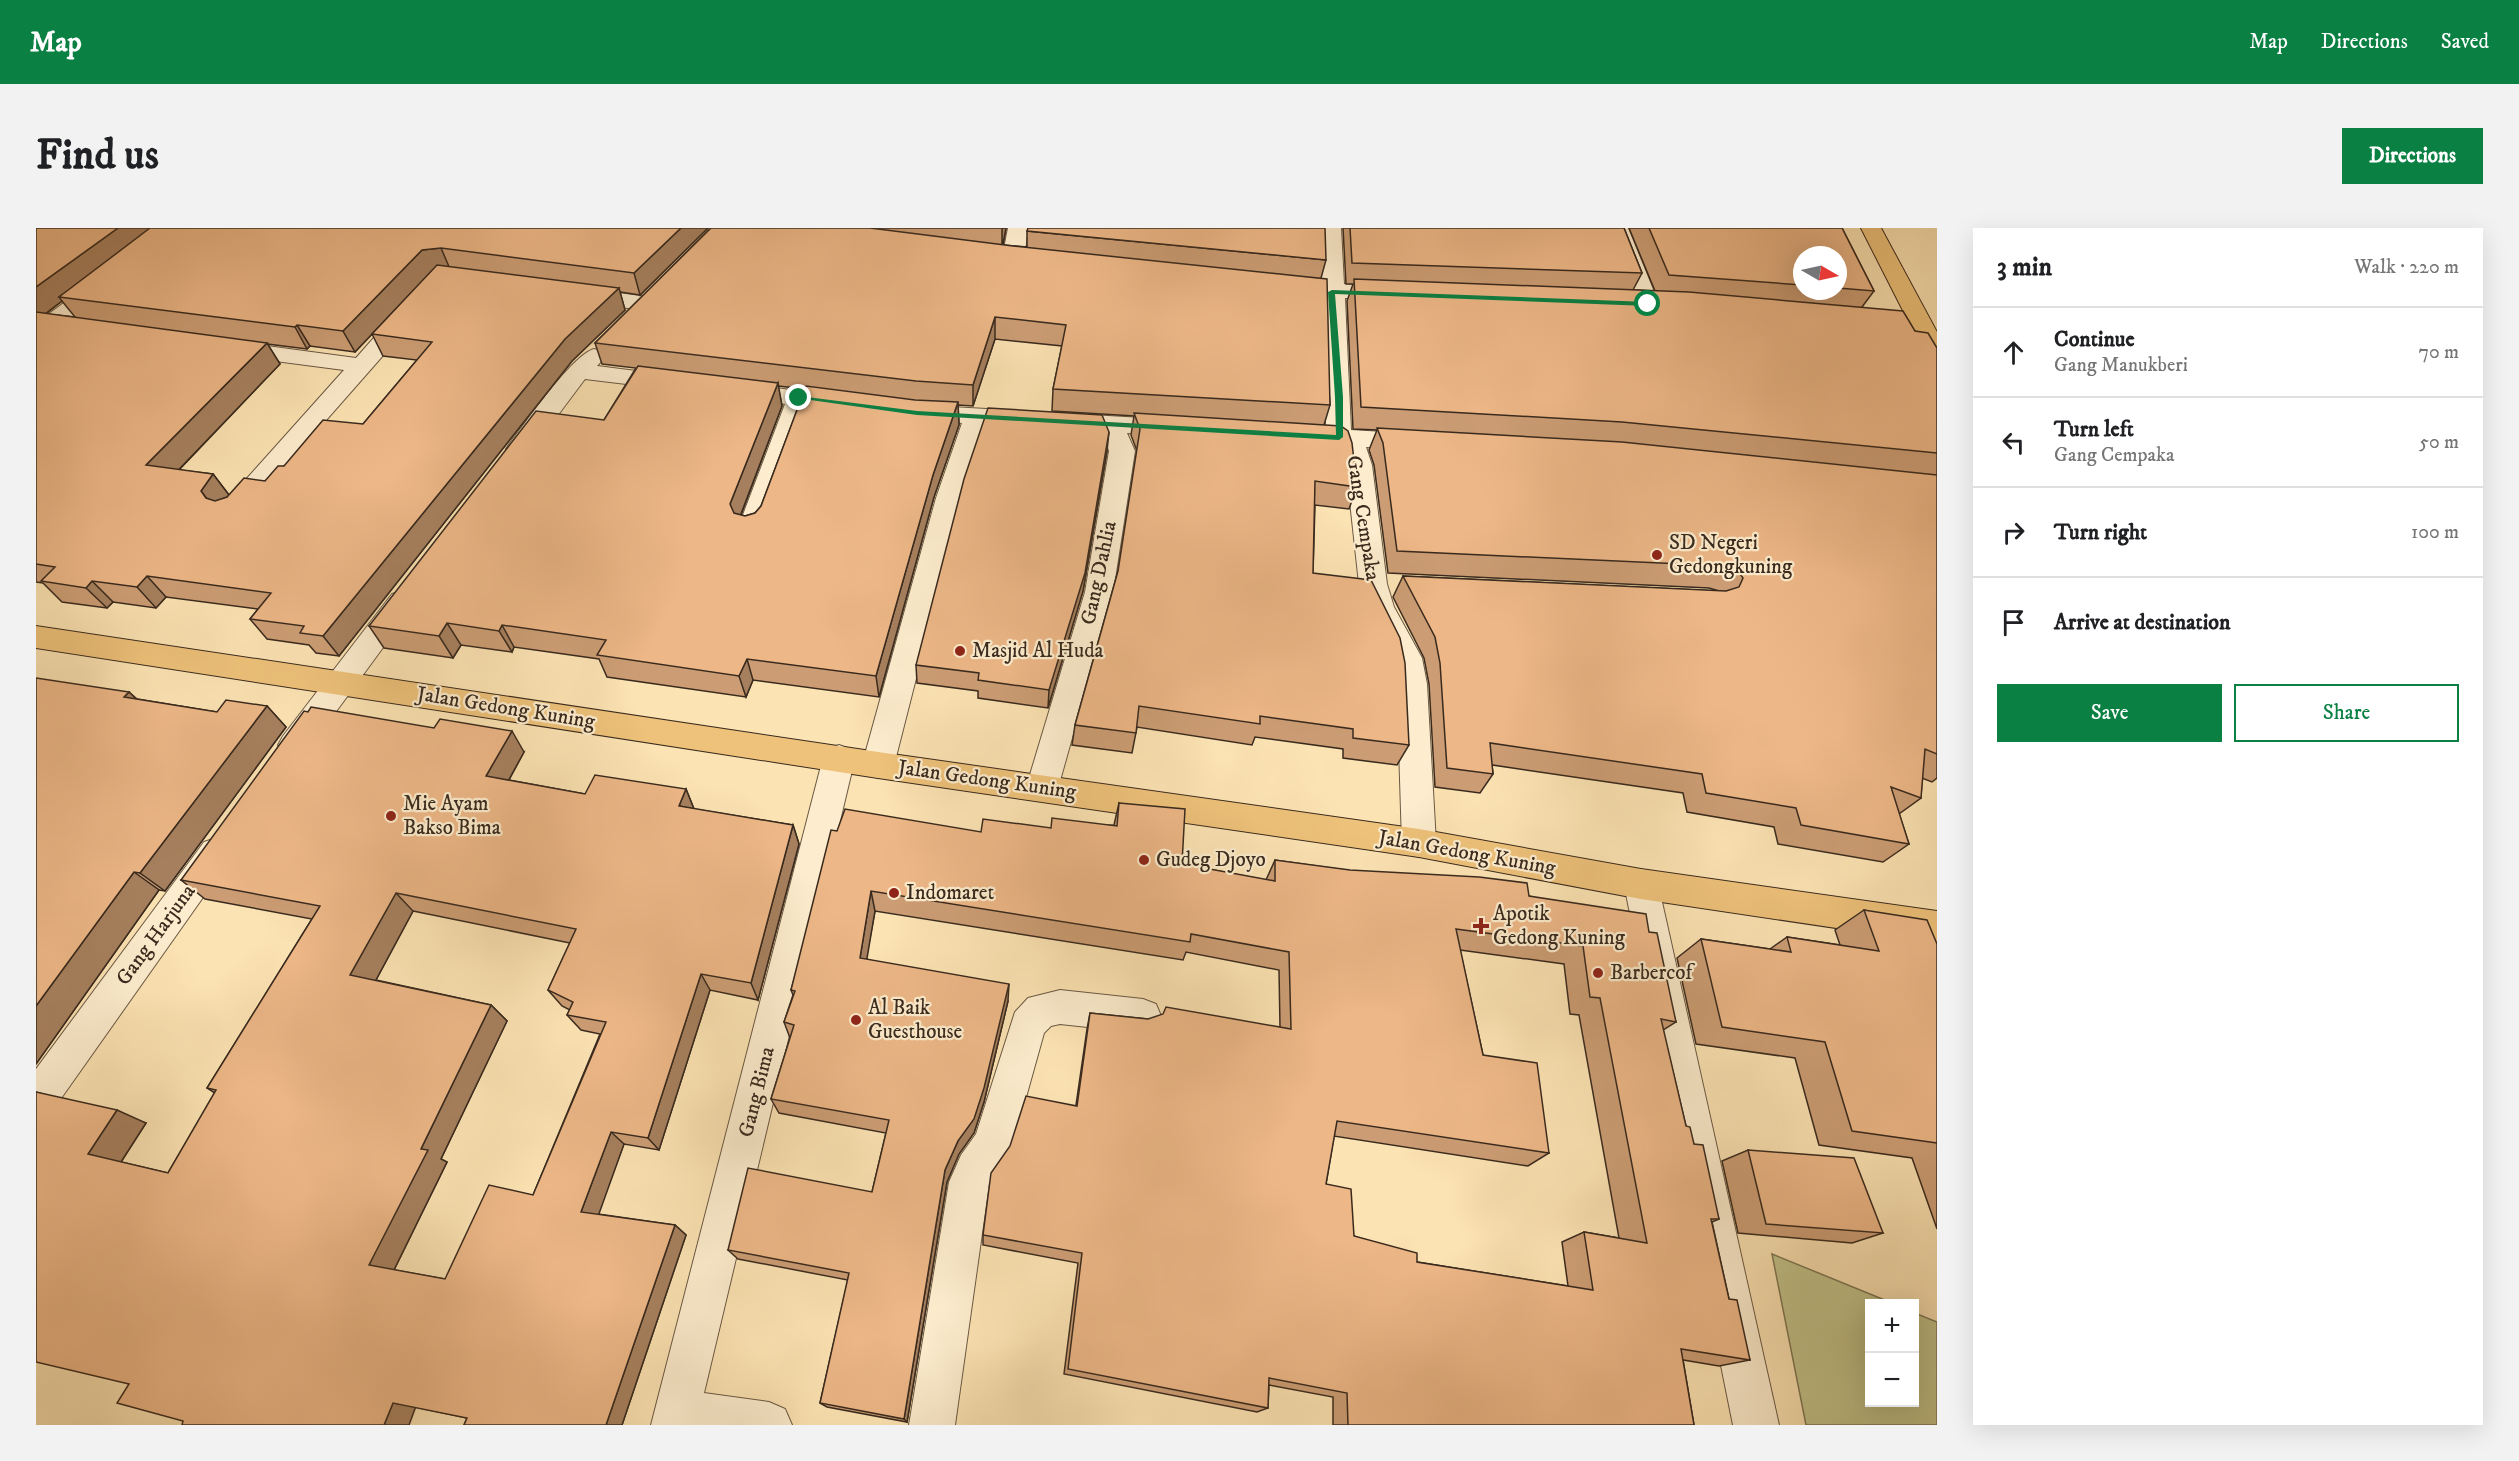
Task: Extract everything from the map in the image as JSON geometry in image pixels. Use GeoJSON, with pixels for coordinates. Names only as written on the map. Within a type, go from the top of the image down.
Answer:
{"type":"FeatureCollection","features":[{"type":"Feature","properties":{"kind":"main road"},"geometry":{"type":"LineString","coordinates":[[1871,228],[1937,354]]}},
{"type":"Feature","properties":{"kind":"main road","name":"Jalan Gedong Kuning"},"geometry":{"type":"LineString","coordinates":[[36,637],[878,765],[1419,843],[1641,884],[1937,927]]}},
{"type":"Feature","properties":{"kind":"street"},"geometry":{"type":"LineString","coordinates":[[98,330],[50,324],[178,228]]}},
{"type":"Feature","properties":{"kind":"street"},"geometry":{"type":"LineString","coordinates":[[1013,260],[1018,228]]}},
{"type":"Feature","properties":{"kind":"street","name":"Gang Cempaka"},"geometry":{"type":"LineString","coordinates":[[1331,228],[1339,437],[1354,448],[1384,584],[1380,607],[1407,658],[1412,684],[1419,843]]}},
{"type":"Feature","properties":{"kind":"street"},"geometry":{"type":"LineString","coordinates":[[1618,228],[1636,276],[1658,304],[1625,303]]}},
{"type":"Feature","properties":{"kind":"street"},"geometry":{"type":"LineString","coordinates":[[990,256],[1036,262]]}},
{"type":"Feature","properties":{"kind":"street"},"geometry":{"type":"LineString","coordinates":[[1261,284],[1332,292],[1414,295]]}},
{"type":"Feature","properties":{"kind":"street"},"geometry":{"type":"LineString","coordinates":[[507,465],[579,371],[655,295],[554,291]]}},
{"type":"Feature","properties":{"kind":"street"},"geometry":{"type":"LineString","coordinates":[[232,511],[424,295]]}},
{"type":"Feature","properties":{"kind":"street"},"geometry":{"type":"LineString","coordinates":[[36,307],[66,311]]}},
{"type":"Feature","properties":{"kind":"street"},"geometry":{"type":"LineString","coordinates":[[1899,325],[1923,327]]}},
{"type":"Feature","properties":{"kind":"street"},"geometry":{"type":"LineString","coordinates":[[205,345],[359,366]]}},
{"type":"Feature","properties":{"kind":"street"},"geometry":{"type":"LineString","coordinates":[[579,371],[882,409],[976,417],[1200,429]]}},
{"type":"Feature","properties":{"kind":"street"},"geometry":{"type":"LineString","coordinates":[[752,528],[799,398]]}},
{"type":"Feature","properties":{"kind":"street"},"geometry":{"type":"LineString","coordinates":[[878,765],[949,498],[976,417]]}},
{"type":"Feature","properties":{"kind":"street","name":"Gang Dahlia"},"geometry":{"type":"LineString","coordinates":[[1042,788],[1099,592],[1122,451],[1112,425]]}},
{"type":"Feature","properties":{"kind":"street"},"geometry":{"type":"LineString","coordinates":[[1281,434],[1445,444]]}},
{"type":"Feature","properties":{"kind":"street"},"geometry":{"type":"LineString","coordinates":[[277,768],[339,682],[419,578]]}},
{"type":"Feature","properties":{"kind":"street","name":"Gang Bima"},"geometry":{"type":"LineString","coordinates":[[676,1418],[838,758]]}},
{"type":"Feature","properties":{"kind":"street","name":"Gang Harjuna"},"geometry":{"type":"LineString","coordinates":[[36,1101],[236,825]]}},
{"type":"Feature","properties":{"kind":"street"},"geometry":{"type":"LineString","coordinates":[[1641,884],[1756,1425]]}},
{"type":"Feature","properties":{"kind":"street"},"geometry":{"type":"LineString","coordinates":[[932,1425],[969,1182],[975,1169],[993,1144],[1028,1024],[1041,1010],[1060,1007],[1143,1016]]}},
{"type":"Feature","properties":{"kind":"street"},"geometry":{"type":"LineString","coordinates":[[676,1418],[770,1425]]}},
{"type":"Feature","properties":{"kind":"green space"},"geometry":{"type":"Polygon","coordinates":[[[1772,1254],[1882,1299],[1865,1299],[1865,1407],[1919,1407],[1919,1315],[1937,1322],[1937,1425],[1806,1425],[1772,1254]]]}},
{"type":"Feature","properties":{"kind":"building"},"geometry":{"type":"Polygon","coordinates":[[[36,228],[118,228],[36,287],[36,228]]]}},
{"type":"Feature","properties":{"kind":"building"},"geometry":{"type":"Polygon","coordinates":[[[150,228],[681,228],[634,273],[441,248],[422,250],[343,331],[59,297],[150,228]]]}},
{"type":"Feature","properties":{"kind":"building"},"geometry":{"type":"Polygon","coordinates":[[[711,228],[870,228],[1013,246],[1327,279],[1330,405],[1053,389],[1066,325],[995,317],[973,385],[916,381],[595,343],[711,228]]]}},
{"type":"Feature","properties":{"kind":"building"},"geometry":{"type":"Polygon","coordinates":[[[1028,228],[1325,228],[1326,260],[1027,231],[1028,228]]]}},
{"type":"Feature","properties":{"kind":"building"},"geometry":{"type":"Polygon","coordinates":[[[1350,228],[1624,228],[1642,273],[1352,263],[1350,228]]]}},
{"type":"Feature","properties":{"kind":"building"},"geometry":{"type":"Polygon","coordinates":[[[1649,228],[1842,228],[1874,291],[1847,289],[1847,246],[1793,246],[1793,284],[1669,275],[1649,228]]]}},
{"type":"Feature","properties":{"kind":"building"},"geometry":{"type":"Polygon","coordinates":[[[437,265],[619,288],[565,339],[323,636],[300,633],[304,626],[250,619],[271,593],[147,576],[137,587],[92,581],[86,588],[41,581],[55,567],[36,564],[36,312],[267,343],[146,465],[213,474],[201,491],[206,498],[215,501],[227,497],[244,478],[265,481],[278,466],[284,466],[323,420],[363,424],[432,342],[372,334],[437,265]]]}},
{"type":"Feature","properties":{"kind":"building"},"geometry":{"type":"Polygon","coordinates":[[[1354,279],[1689,292],[1903,311],[1915,331],[1928,333],[1937,348],[1937,453],[1622,422],[1361,407],[1354,279]]]}},
{"type":"Feature","properties":{"kind":"building"},"geometry":{"type":"Polygon","coordinates":[[[638,366],[778,383],[730,504],[734,513],[745,516],[755,513],[761,506],[806,386],[915,400],[958,402],[933,475],[876,676],[747,659],[739,676],[597,655],[606,640],[502,625],[499,631],[447,623],[439,636],[369,626],[536,411],[604,420],[638,366]]]}},
{"type":"Feature","properties":{"kind":"building"},"geometry":{"type":"Polygon","coordinates":[[[988,408],[1102,415],[1109,432],[1085,573],[1049,690],[978,680],[979,673],[916,665],[964,479],[988,408]]]}},
{"type":"Feature","properties":{"kind":"building"},"geometry":{"type":"Polygon","coordinates":[[[1134,413],[1341,426],[1348,431],[1352,443],[1357,487],[1315,481],[1313,573],[1371,580],[1400,638],[1405,663],[1409,745],[1353,738],[1353,729],[1260,716],[1260,724],[1139,706],[1136,733],[1075,725],[1118,571],[1140,429],[1134,413]]]}},
{"type":"Feature","properties":{"kind":"building"},"geometry":{"type":"Polygon","coordinates":[[[1377,428],[1622,442],[1937,475],[1937,754],[1925,749],[1921,798],[1891,787],[1909,844],[1801,825],[1796,808],[1706,793],[1702,774],[1490,743],[1493,774],[1447,768],[1440,663],[1435,637],[1403,576],[1726,591],[1739,587],[1743,578],[1737,569],[1726,566],[1397,551],[1383,443],[1377,428]]]}},
{"type":"Feature","properties":{"kind":"building"},"geometry":{"type":"Polygon","coordinates":[[[36,678],[129,692],[124,697],[217,712],[226,700],[267,706],[140,873],[134,872],[36,1006],[36,678]]]}},
{"type":"Feature","properties":{"kind":"building"},"geometry":{"type":"Polygon","coordinates":[[[311,707],[434,728],[440,719],[512,731],[486,776],[585,794],[595,775],[686,789],[679,806],[793,825],[751,983],[701,974],[648,1138],[611,1132],[581,1212],[675,1225],[606,1425],[464,1425],[467,1418],[393,1403],[384,1425],[182,1425],[183,1421],[117,1403],[129,1384],[36,1362],[36,1092],[117,1110],[88,1154],[168,1173],[216,1090],[207,1088],[320,906],[181,880],[304,711],[308,712],[311,707]],[[396,893],[350,975],[491,1005],[421,1149],[428,1150],[369,1265],[445,1279],[489,1185],[533,1195],[606,1022],[567,1015],[573,1002],[548,990],[576,929],[396,893]]]}},
{"type":"Feature","properties":{"kind":"building"},"geometry":{"type":"Polygon","coordinates":[[[1119,803],[1185,809],[1182,864],[1275,881],[1275,860],[1350,870],[1479,877],[1527,883],[1529,896],[1646,914],[1649,932],[1657,933],[1676,1022],[1661,1019],[1686,1126],[1690,1127],[1694,1144],[1703,1145],[1719,1219],[1711,1219],[1729,1299],[1737,1300],[1750,1360],[1681,1349],[1694,1425],[1348,1425],[1347,1393],[1269,1378],[1268,1408],[1068,1369],[1082,1253],[983,1235],[991,1173],[1010,1146],[1026,1096],[1077,1106],[1090,1013],[1148,1019],[1163,1014],[1166,1007],[1291,1029],[1289,952],[1191,934],[1190,942],[871,891],[860,958],[1009,984],[984,1088],[974,1119],[958,1141],[945,1170],[904,1419],[820,1403],[849,1273],[728,1250],[748,1168],[872,1192],[889,1120],[771,1099],[794,1025],[784,1022],[795,991],[791,990],[831,830],[837,831],[845,809],[981,832],[983,819],[1051,828],[1052,818],[1117,826],[1119,803]],[[1456,929],[1483,1055],[1537,1063],[1549,1153],[1337,1121],[1326,1184],[1351,1189],[1354,1236],[1417,1253],[1417,1262],[1593,1290],[1584,1232],[1647,1243],[1600,998],[1590,997],[1583,946],[1456,929]]]}},
{"type":"Feature","properties":{"kind":"building"},"geometry":{"type":"Polygon","coordinates":[[[1864,910],[1927,920],[1937,944],[1937,1143],[1852,1131],[1825,1042],[1722,1027],[1701,939],[1791,952],[1787,937],[1879,951],[1864,910]]]}},
{"type":"Feature","properties":{"kind":"building"},"geometry":{"type":"Polygon","coordinates":[[[1748,1150],[1854,1158],[1883,1233],[1766,1224],[1748,1150]]]}},
{"type":"Feature","properties":{"kind":"place","name":"SD Negeri Gedongkuning"},"geometry":{"type":"Point","coordinates":[1657,555]}},
{"type":"Feature","properties":{"kind":"place","name":"Masjid Al Huda"},"geometry":{"type":"Point","coordinates":[960,651]}},
{"type":"Feature","properties":{"kind":"place","name":"Mie Ayam Bakso Bima"},"geometry":{"type":"Point","coordinates":[391,816]}},
{"type":"Feature","properties":{"kind":"place","name":"Gudeg Djoyo"},"geometry":{"type":"Point","coordinates":[1144,860]}},
{"type":"Feature","properties":{"kind":"place","name":"Indomaret"},"geometry":{"type":"Point","coordinates":[894,893]}},
{"type":"Feature","properties":{"kind":"place","name":"Apotik Gedong Kuning"},"geometry":{"type":"Point","coordinates":[1481,926]}},
{"type":"Feature","properties":{"kind":"place","name":"Barbercof"},"geometry":{"type":"Point","coordinates":[1598,973]}},
{"type":"Feature","properties":{"kind":"place","name":"Al Baik Guesthouse"},"geometry":{"type":"Point","coordinates":[856,1020]}},
{"type":"Feature","properties":{"kind":"route"},"geometry":{"type":"LineString","coordinates":[[799,398],[917,413],[1339,437],[1339,397],[1332,292],[1648,304]]}}]}
